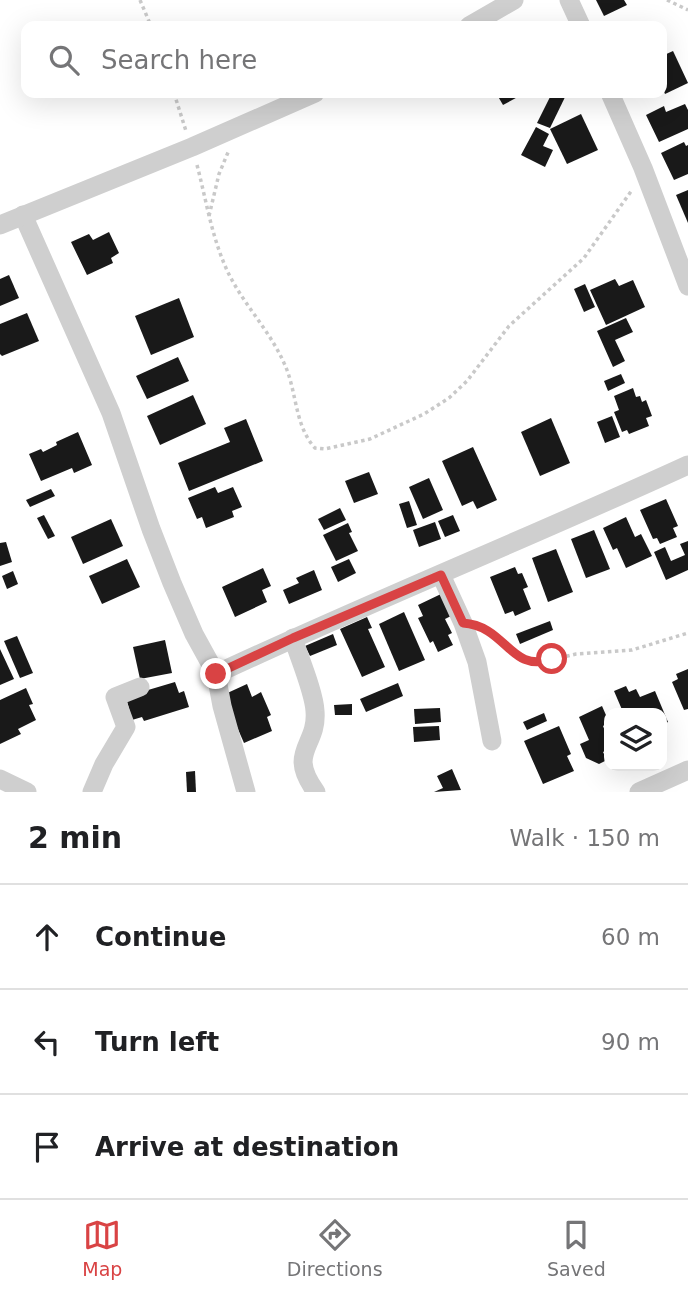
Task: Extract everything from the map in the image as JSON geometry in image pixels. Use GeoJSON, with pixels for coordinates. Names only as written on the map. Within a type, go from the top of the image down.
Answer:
{"type":"FeatureCollection","features":[{"type":"Feature","properties":{"kind":"street"},"geometry":{"type":"LineString","coordinates":[[478,21],[514,0]]}},
{"type":"Feature","properties":{"kind":"street"},"geometry":{"type":"LineString","coordinates":[[569,0],[579,21]]}},
{"type":"Feature","properties":{"kind":"street"},"geometry":{"type":"LineString","coordinates":[[0,226],[303,98]]}},
{"type":"Feature","properties":{"kind":"street"},"geometry":{"type":"LineString","coordinates":[[612,98],[643,168],[688,286]]}},
{"type":"Feature","properties":{"kind":"street"},"geometry":{"type":"LineString","coordinates":[[23,215],[111,413],[172,583],[194,634],[216,674],[246,792]]}},
{"type":"Feature","properties":{"kind":"street"},"geometry":{"type":"LineString","coordinates":[[216,674],[688,465]]}},
{"type":"Feature","properties":{"kind":"street"},"geometry":{"type":"LineString","coordinates":[[441,575],[477,662],[492,741]]}},
{"type":"Feature","properties":{"kind":"street"},"geometry":{"type":"LineString","coordinates":[[293,638],[315,706],[316,720],[302,761],[307,778],[316,792]]}},
{"type":"Feature","properties":{"kind":"street"},"geometry":{"type":"LineString","coordinates":[[92,792],[104,764],[126,727],[115,697],[140,687]]}},
{"type":"Feature","properties":{"kind":"street"},"geometry":{"type":"LineString","coordinates":[[639,792],[688,770]]}},
{"type":"Feature","properties":{"kind":"street"},"geometry":{"type":"LineString","coordinates":[[0,779],[27,792]]}},
{"type":"Feature","properties":{"kind":"path"},"geometry":{"type":"LineString","coordinates":[[140,0],[148,21]]}},
{"type":"Feature","properties":{"kind":"path"},"geometry":{"type":"LineString","coordinates":[[667,0],[688,10]]}},
{"type":"Feature","properties":{"kind":"path"},"geometry":{"type":"LineString","coordinates":[[176,98],[204,191],[208,219],[226,268],[243,300],[274,342],[285,363],[306,436],[315,448],[325,449],[370,439],[424,414],[449,398],[467,381],[509,326],[584,258],[628,199],[643,168]]}},
{"type":"Feature","properties":{"kind":"path"},"geometry":{"type":"LineString","coordinates":[[208,219],[219,174],[240,125]]}},
{"type":"Feature","properties":{"kind":"path"},"geometry":{"type":"LineString","coordinates":[[463,623],[487,628],[522,660],[538,663],[576,654],[632,650],[688,633]]}},
{"type":"Feature","properties":{"kind":"building"},"geometry":{"type":"Polygon","coordinates":[[[596,0],[624,0],[627,5],[604,16],[596,0]]]}},
{"type":"Feature","properties":{"kind":"building"},"geometry":{"type":"Polygon","coordinates":[[[673,51],[688,83],[667,93],[667,54],[673,51]]]}},
{"type":"Feature","properties":{"kind":"building"},"geometry":{"type":"Polygon","coordinates":[[[499,98],[516,98],[503,105],[499,98]]]}},
{"type":"Feature","properties":{"kind":"building"},"geometry":{"type":"Polygon","coordinates":[[[550,98],[565,98],[550,128],[537,123],[550,98]]]}},
{"type":"Feature","properties":{"kind":"building"},"geometry":{"type":"Polygon","coordinates":[[[685,104],[688,110],[688,129],[659,142],[646,115],[664,106],[666,112],[685,104]]]}},
{"type":"Feature","properties":{"kind":"building"},"geometry":{"type":"Polygon","coordinates":[[[581,114],[598,150],[567,164],[550,129],[581,114]]]}},
{"type":"Feature","properties":{"kind":"building"},"geometry":{"type":"Polygon","coordinates":[[[536,127],[549,134],[543,146],[553,150],[545,167],[521,155],[536,127]]]}},
{"type":"Feature","properties":{"kind":"building"},"geometry":{"type":"Polygon","coordinates":[[[684,142],[688,145],[688,174],[674,180],[661,153],[684,142]]]}},
{"type":"Feature","properties":{"kind":"building"},"geometry":{"type":"Polygon","coordinates":[[[688,190],[688,223],[676,195],[688,190]]]}},
{"type":"Feature","properties":{"kind":"building"},"geometry":{"type":"Polygon","coordinates":[[[109,232],[119,253],[111,258],[113,263],[87,275],[71,242],[89,234],[93,240],[109,232]]]}},
{"type":"Feature","properties":{"kind":"building"},"geometry":{"type":"Polygon","coordinates":[[[9,275],[19,298],[0,306],[0,279],[9,275]]]}},
{"type":"Feature","properties":{"kind":"building"},"geometry":{"type":"Polygon","coordinates":[[[615,279],[619,286],[633,280],[645,307],[606,325],[590,290],[615,279]]]}},
{"type":"Feature","properties":{"kind":"building"},"geometry":{"type":"Polygon","coordinates":[[[585,284],[595,307],[584,312],[574,289],[585,284]]]}},
{"type":"Feature","properties":{"kind":"building"},"geometry":{"type":"Polygon","coordinates":[[[179,298],[194,337],[151,355],[135,316],[179,298]]]}},
{"type":"Feature","properties":{"kind":"building"},"geometry":{"type":"Polygon","coordinates":[[[27,313],[39,341],[2,356],[0,324],[27,313]]]}},
{"type":"Feature","properties":{"kind":"building"},"geometry":{"type":"Polygon","coordinates":[[[626,318],[633,332],[615,340],[625,361],[613,367],[597,331],[626,318]]]}},
{"type":"Feature","properties":{"kind":"building"},"geometry":{"type":"Polygon","coordinates":[[[178,357],[189,381],[147,399],[136,376],[178,357]]]}},
{"type":"Feature","properties":{"kind":"building"},"geometry":{"type":"Polygon","coordinates":[[[621,374],[625,383],[608,391],[604,381],[621,374]]]}},
{"type":"Feature","properties":{"kind":"building"},"geometry":{"type":"Polygon","coordinates":[[[633,388],[636,397],[640,396],[642,402],[646,400],[652,416],[646,418],[649,426],[629,434],[627,430],[622,432],[614,412],[619,410],[614,396],[633,388]]]}},
{"type":"Feature","properties":{"kind":"building"},"geometry":{"type":"Polygon","coordinates":[[[193,395],[206,424],[160,445],[147,416],[193,395]]]}},
{"type":"Feature","properties":{"kind":"building"},"geometry":{"type":"Polygon","coordinates":[[[612,416],[620,437],[605,443],[597,422],[612,416]]]}},
{"type":"Feature","properties":{"kind":"building"},"geometry":{"type":"Polygon","coordinates":[[[551,418],[570,463],[540,476],[521,432],[551,418]]]}},
{"type":"Feature","properties":{"kind":"building"},"geometry":{"type":"Polygon","coordinates":[[[246,419],[263,461],[189,491],[178,463],[230,442],[224,428],[246,419]]]}},
{"type":"Feature","properties":{"kind":"building"},"geometry":{"type":"Polygon","coordinates":[[[78,432],[92,465],[74,473],[72,468],[41,481],[29,454],[41,449],[43,452],[57,445],[56,442],[78,432]]]}},
{"type":"Feature","properties":{"kind":"building"},"geometry":{"type":"Polygon","coordinates":[[[473,447],[497,500],[477,509],[473,501],[462,506],[442,461],[473,447]]]}},
{"type":"Feature","properties":{"kind":"building"},"geometry":{"type":"Polygon","coordinates":[[[369,472],[378,494],[354,503],[345,481],[369,472]]]}},
{"type":"Feature","properties":{"kind":"building"},"geometry":{"type":"Polygon","coordinates":[[[429,478],[443,510],[423,519],[409,487],[429,478]]]}},
{"type":"Feature","properties":{"kind":"building"},"geometry":{"type":"Polygon","coordinates":[[[215,487],[218,493],[233,487],[242,507],[232,511],[234,517],[206,528],[202,517],[197,519],[188,498],[215,487]]]}},
{"type":"Feature","properties":{"kind":"building"},"geometry":{"type":"Polygon","coordinates":[[[51,489],[55,496],[30,507],[26,500],[51,489]]]}},
{"type":"Feature","properties":{"kind":"building"},"geometry":{"type":"Polygon","coordinates":[[[666,499],[678,526],[673,528],[677,537],[660,544],[657,538],[653,539],[640,510],[666,499]]]}},
{"type":"Feature","properties":{"kind":"building"},"geometry":{"type":"Polygon","coordinates":[[[409,501],[417,525],[407,528],[399,504],[409,501]]]}},
{"type":"Feature","properties":{"kind":"building"},"geometry":{"type":"Polygon","coordinates":[[[340,508],[346,520],[324,530],[318,519],[340,508]]]}},
{"type":"Feature","properties":{"kind":"building"},"geometry":{"type":"Polygon","coordinates":[[[44,515],[55,536],[48,539],[37,518],[44,515]]]}},
{"type":"Feature","properties":{"kind":"building"},"geometry":{"type":"Polygon","coordinates":[[[453,515],[460,531],[445,537],[438,521],[453,515]]]}},
{"type":"Feature","properties":{"kind":"building"},"geometry":{"type":"Polygon","coordinates":[[[626,517],[635,537],[641,534],[652,556],[626,568],[617,548],[613,550],[603,528],[626,517]]]}},
{"type":"Feature","properties":{"kind":"building"},"geometry":{"type":"Polygon","coordinates":[[[111,519],[123,546],[83,564],[71,537],[111,519]]]}},
{"type":"Feature","properties":{"kind":"building"},"geometry":{"type":"Polygon","coordinates":[[[435,522],[441,539],[419,547],[413,530],[435,522]]]}},
{"type":"Feature","properties":{"kind":"building"},"geometry":{"type":"Polygon","coordinates":[[[348,523],[352,532],[349,533],[358,551],[336,561],[323,535],[348,523]]]}},
{"type":"Feature","properties":{"kind":"building"},"geometry":{"type":"Polygon","coordinates":[[[594,530],[610,569],[586,578],[571,539],[594,530]]]}},
{"type":"Feature","properties":{"kind":"building"},"geometry":{"type":"Polygon","coordinates":[[[688,541],[688,570],[666,580],[654,552],[665,547],[671,561],[685,555],[680,544],[688,541]]]}},
{"type":"Feature","properties":{"kind":"building"},"geometry":{"type":"Polygon","coordinates":[[[6,542],[12,562],[0,566],[0,543],[6,542]]]}},
{"type":"Feature","properties":{"kind":"building"},"geometry":{"type":"Polygon","coordinates":[[[556,549],[573,592],[548,602],[532,558],[556,549]]]}},
{"type":"Feature","properties":{"kind":"building"},"geometry":{"type":"Polygon","coordinates":[[[127,559],[140,587],[102,604],[89,576],[127,559]]]}},
{"type":"Feature","properties":{"kind":"building"},"geometry":{"type":"Polygon","coordinates":[[[349,559],[356,573],[338,582],[331,567],[349,559]]]}},
{"type":"Feature","properties":{"kind":"building"},"geometry":{"type":"Polygon","coordinates":[[[515,567],[518,574],[522,573],[528,587],[523,589],[531,609],[515,616],[513,611],[505,614],[490,577],[515,567]]]}},
{"type":"Feature","properties":{"kind":"building"},"geometry":{"type":"Polygon","coordinates":[[[263,568],[271,586],[262,590],[267,602],[235,617],[222,587],[263,568]]]}},
{"type":"Feature","properties":{"kind":"building"},"geometry":{"type":"Polygon","coordinates":[[[314,570],[322,590],[289,604],[283,590],[299,583],[296,578],[314,570]]]}},
{"type":"Feature","properties":{"kind":"building"},"geometry":{"type":"Polygon","coordinates":[[[13,571],[18,584],[7,589],[2,576],[13,571]]]}},
{"type":"Feature","properties":{"kind":"building"},"geometry":{"type":"Polygon","coordinates":[[[441,594],[451,616],[445,619],[452,633],[448,635],[453,645],[438,652],[433,641],[430,643],[418,618],[423,616],[418,605],[441,594]]]}},
{"type":"Feature","properties":{"kind":"building"},"geometry":{"type":"Polygon","coordinates":[[[404,612],[425,660],[399,671],[379,624],[404,612]]]}},
{"type":"Feature","properties":{"kind":"building"},"geometry":{"type":"Polygon","coordinates":[[[367,617],[372,628],[368,629],[385,667],[362,677],[340,629],[367,617]]]}},
{"type":"Feature","properties":{"kind":"building"},"geometry":{"type":"Polygon","coordinates":[[[550,621],[553,630],[520,644],[516,634],[550,621]]]}},
{"type":"Feature","properties":{"kind":"building"},"geometry":{"type":"Polygon","coordinates":[[[333,634],[337,645],[310,656],[305,646],[333,634]]]}},
{"type":"Feature","properties":{"kind":"building"},"geometry":{"type":"Polygon","coordinates":[[[17,636],[33,673],[20,678],[4,641],[17,636]]]}},
{"type":"Feature","properties":{"kind":"building"},"geometry":{"type":"Polygon","coordinates":[[[165,640],[172,673],[140,679],[133,647],[165,640]]]}},
{"type":"Feature","properties":{"kind":"building"},"geometry":{"type":"Polygon","coordinates":[[[0,649],[14,679],[0,685],[0,649]]]}},
{"type":"Feature","properties":{"kind":"building"},"geometry":{"type":"Polygon","coordinates":[[[688,669],[688,709],[684,710],[672,682],[678,679],[676,674],[688,669]]]}},
{"type":"Feature","properties":{"kind":"building"},"geometry":{"type":"Polygon","coordinates":[[[175,682],[179,693],[184,691],[189,707],[144,721],[142,717],[132,720],[127,701],[138,693],[175,682]]]}},
{"type":"Feature","properties":{"kind":"building"},"geometry":{"type":"Polygon","coordinates":[[[398,683],[403,696],[366,712],[360,699],[398,683]]]}},
{"type":"Feature","properties":{"kind":"building"},"geometry":{"type":"Polygon","coordinates":[[[247,684],[252,697],[261,692],[271,715],[267,717],[272,731],[244,743],[223,695],[247,684]]]}},
{"type":"Feature","properties":{"kind":"building"},"geometry":{"type":"Polygon","coordinates":[[[626,686],[629,692],[636,689],[640,697],[655,691],[662,708],[621,708],[614,691],[626,686]]]}},
{"type":"Feature","properties":{"kind":"building"},"geometry":{"type":"Polygon","coordinates":[[[26,688],[33,704],[29,705],[36,720],[18,729],[21,734],[0,744],[0,700],[26,688]]]}},
{"type":"Feature","properties":{"kind":"building"},"geometry":{"type":"Polygon","coordinates":[[[352,704],[352,715],[335,715],[334,705],[352,704]]]}},
{"type":"Feature","properties":{"kind":"building"},"geometry":{"type":"Polygon","coordinates":[[[602,706],[604,711],[604,762],[599,764],[586,758],[580,744],[589,740],[579,717],[602,706]]]}},
{"type":"Feature","properties":{"kind":"building"},"geometry":{"type":"Polygon","coordinates":[[[440,708],[441,722],[415,724],[414,709],[440,708]]]}},
{"type":"Feature","properties":{"kind":"building"},"geometry":{"type":"Polygon","coordinates":[[[544,713],[547,721],[527,730],[523,722],[544,713]]]}},
{"type":"Feature","properties":{"kind":"building"},"geometry":{"type":"Polygon","coordinates":[[[439,726],[440,740],[414,742],[413,727],[439,726]]]}},
{"type":"Feature","properties":{"kind":"building"},"geometry":{"type":"Polygon","coordinates":[[[559,726],[571,754],[567,756],[574,771],[543,784],[524,741],[559,726]]]}},
{"type":"Feature","properties":{"kind":"building"},"geometry":{"type":"Polygon","coordinates":[[[452,769],[461,790],[434,792],[443,788],[437,776],[452,769]]]}},
{"type":"Feature","properties":{"kind":"building"},"geometry":{"type":"Polygon","coordinates":[[[195,771],[196,792],[187,792],[186,772],[195,771]]]}},
{"type":"Feature","properties":{"kind":"route"},"geometry":{"type":"LineString","coordinates":[[216,674],[441,575],[463,623],[487,628],[522,660],[541,663],[552,659]]}}]}
